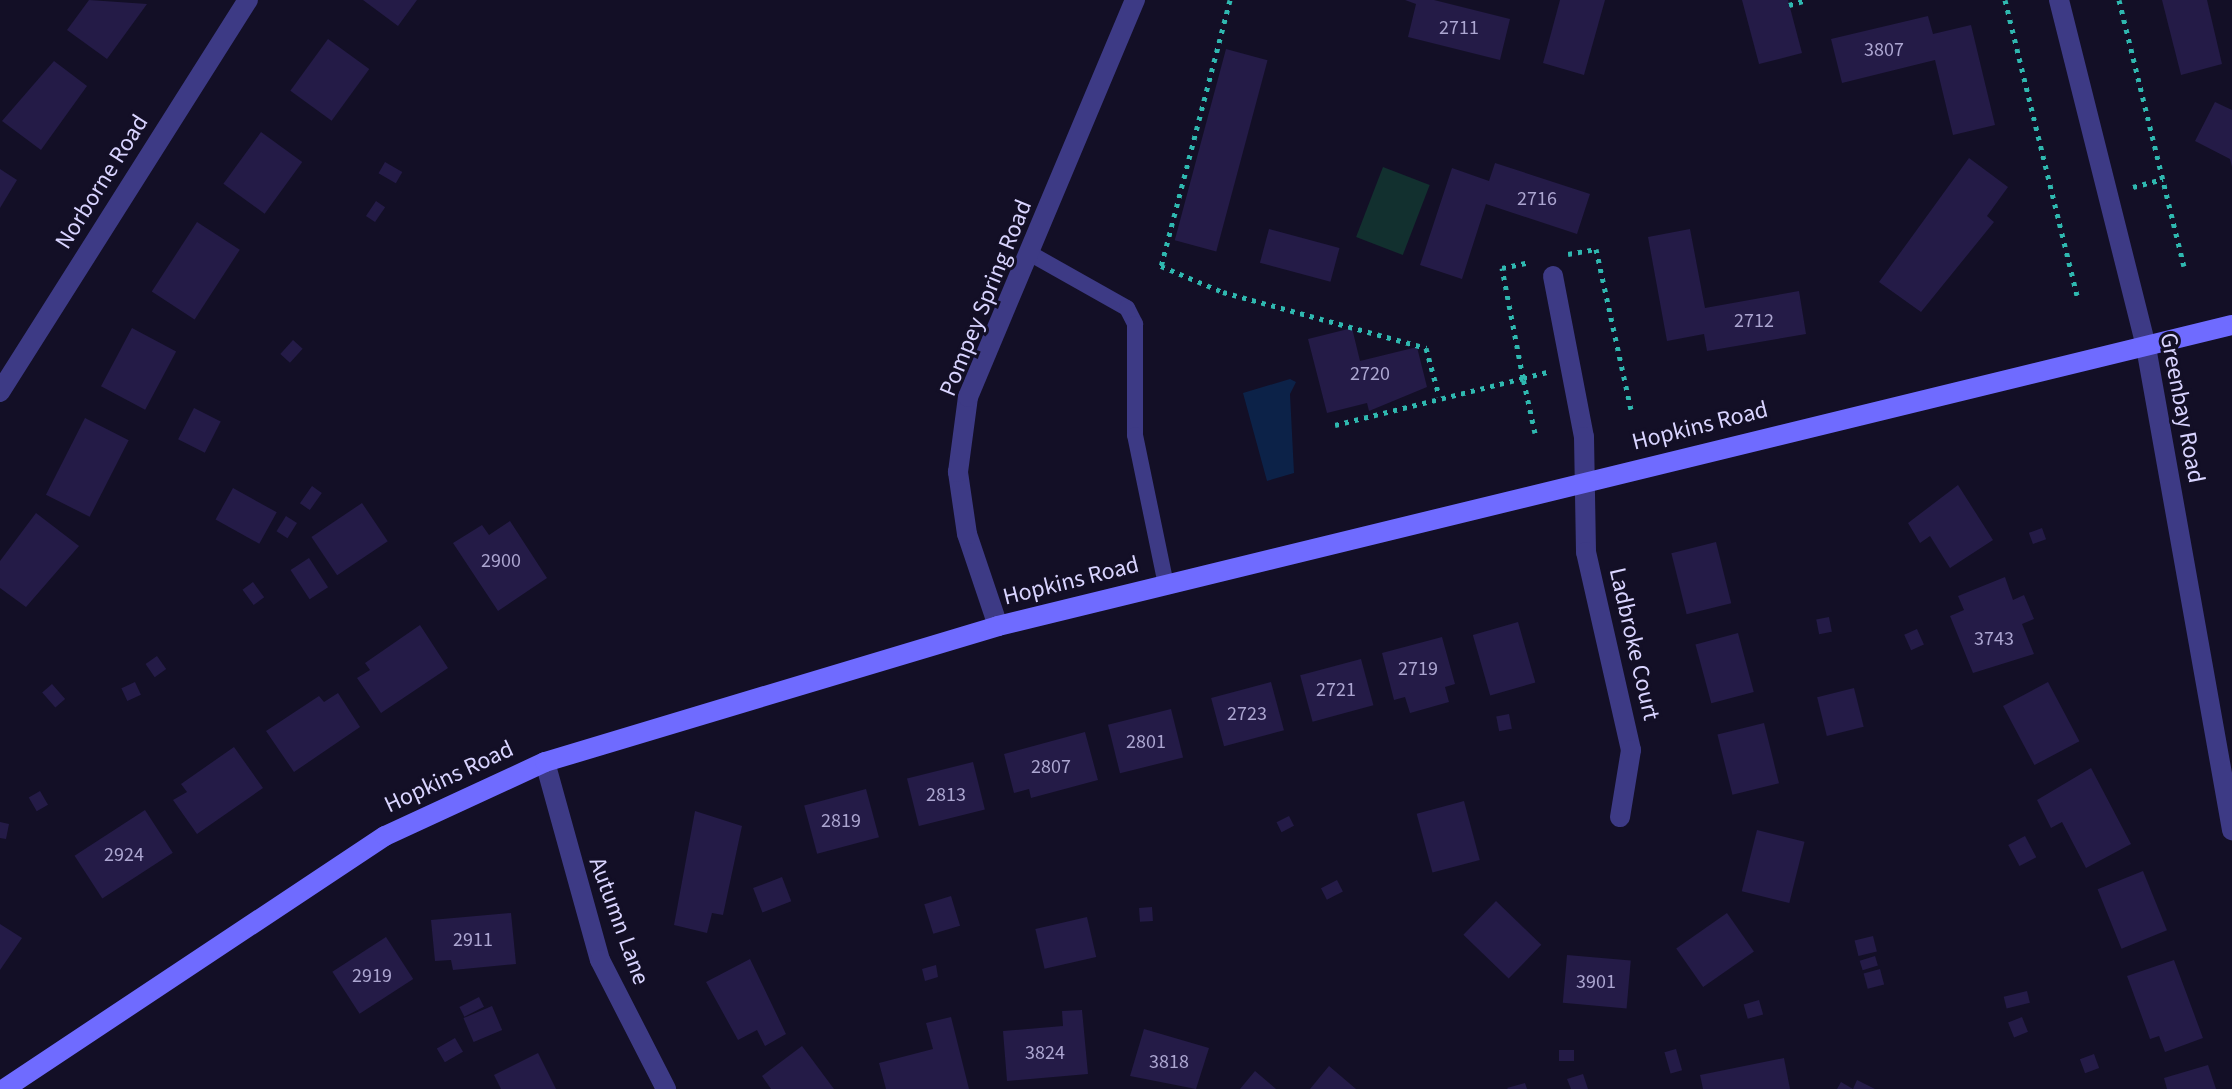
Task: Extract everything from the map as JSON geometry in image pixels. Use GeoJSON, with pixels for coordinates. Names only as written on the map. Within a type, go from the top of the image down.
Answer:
{"type":"FeatureCollection","features":[{"type":"Feature","properties":{"kind":"main road","name":"Hopkins Road"},"geometry":{"type":"LineString","coordinates":[[4,1089],[385,836],[545,762],[998,626],[2232,325]]}},
{"type":"Feature","properties":{"kind":"street","name":"Norborne Road"},"geometry":{"type":"LineString","coordinates":[[0,392],[248,0]]}},
{"type":"Feature","properties":{"kind":"street","name":"Pompey Spring Road"},"geometry":{"type":"LineString","coordinates":[[998,626],[967,534],[958,472],[968,397],[1031,254],[1135,0]]}},
{"type":"Feature","properties":{"kind":"street","name":"Greenbay Road"},"geometry":{"type":"LineString","coordinates":[[2059,0],[2146,347],[2232,830]]}},
{"type":"Feature","properties":{"kind":"street","name":"Ladbroke Court"},"geometry":{"type":"LineString","coordinates":[[1551,264],[1582,422],[1586,552],[1631,750],[1620,817]]}},
{"type":"Feature","properties":{"kind":"street","name":"Autumn Lane"},"geometry":{"type":"LineString","coordinates":[[545,762],[600,960],[666,1089]]}},
{"type":"Feature","properties":{"kind":"lane"},"geometry":{"type":"LineString","coordinates":[[1031,254],[1127,308],[1135,324],[1135,435],[1166,585]]}},
{"type":"Feature","properties":{"kind":"path"},"geometry":{"type":"LineString","coordinates":[[1230,0],[1161,266],[1223,292],[1426,348],[1439,396]]}},
{"type":"Feature","properties":{"kind":"path"},"geometry":{"type":"LineString","coordinates":[[1789,5],[1807,0]]}},
{"type":"Feature","properties":{"kind":"path"},"geometry":{"type":"LineString","coordinates":[[2005,0],[2077,295]]}},
{"type":"Feature","properties":{"kind":"path"},"geometry":{"type":"LineString","coordinates":[[2119,0],[2184,266]]}},
{"type":"Feature","properties":{"kind":"path"},"geometry":{"type":"LineString","coordinates":[[2130,187],[2163,179]]}},
{"type":"Feature","properties":{"kind":"path"},"geometry":{"type":"LineString","coordinates":[[1535,433],[1502,268],[1551,264],[1596,249],[1631,409]]}},
{"type":"Feature","properties":{"kind":"path"},"geometry":{"type":"LineString","coordinates":[[1335,425],[1439,396],[1549,372]]}},
{"type":"Feature","properties":{"kind":"green space"},"geometry":{"type":"Polygon","coordinates":[[[1383,167],[1430,185],[1403,255],[1356,237],[1383,167]]]}},
{"type":"Feature","properties":{"kind":"water"},"geometry":{"type":"Polygon","coordinates":[[[1290,379],[1296,382],[1290,394],[1294,473],[1267,481],[1243,393],[1290,379]]]}},
{"type":"Feature","properties":{"kind":"building"},"geometry":{"type":"Polygon","coordinates":[[[89,0],[147,4],[107,59],[67,30],[89,0]]]}},
{"type":"Feature","properties":{"kind":"building"},"geometry":{"type":"Polygon","coordinates":[[[363,0],[417,0],[398,26],[363,0]]]}},
{"type":"Feature","properties":{"kind":"building"},"geometry":{"type":"Polygon","coordinates":[[[1405,0],[1434,0],[1510,19],[1500,60],[1408,37],[1416,4],[1405,0]]]}},
{"type":"Feature","properties":{"kind":"building"},"geometry":{"type":"Polygon","coordinates":[[[1560,0],[1605,0],[1584,75],[1543,63],[1560,0]]]}},
{"type":"Feature","properties":{"kind":"building"},"geometry":{"type":"Polygon","coordinates":[[[1742,0],[1788,0],[1802,53],[1759,64],[1742,0]]]}},
{"type":"Feature","properties":{"kind":"building"},"geometry":{"type":"Polygon","coordinates":[[[2162,0],[2207,0],[2222,64],[2181,75],[2162,0]]]}},
{"type":"Feature","properties":{"kind":"building"},"geometry":{"type":"Polygon","coordinates":[[[1928,16],[1933,34],[1971,25],[1995,125],[1953,135],[1935,60],[1842,83],[1831,39],[1928,16]]]}},
{"type":"Feature","properties":{"kind":"building"},"geometry":{"type":"Polygon","coordinates":[[[328,39],[369,69],[332,121],[290,91],[328,39]]]}},
{"type":"Feature","properties":{"kind":"building"},"geometry":{"type":"Polygon","coordinates":[[[1226,49],[1268,60],[1216,251],[1175,240],[1226,49]]]}},
{"type":"Feature","properties":{"kind":"building"},"geometry":{"type":"Polygon","coordinates":[[[54,61],[87,86],[41,150],[2,121],[54,61]]]}},
{"type":"Feature","properties":{"kind":"building"},"geometry":{"type":"Polygon","coordinates":[[[2215,102],[2232,110],[2232,167],[2230,159],[2195,141],[2215,102]]]}},
{"type":"Feature","properties":{"kind":"building"},"geometry":{"type":"Polygon","coordinates":[[[261,132],[302,162],[265,214],[223,184],[261,132]]]}},
{"type":"Feature","properties":{"kind":"building"},"geometry":{"type":"Polygon","coordinates":[[[1969,158],[2008,187],[1987,216],[1994,222],[1921,312],[1879,282],[1969,158]]]}},
{"type":"Feature","properties":{"kind":"building"},"geometry":{"type":"Polygon","coordinates":[[[385,162],[402,172],[396,183],[378,173],[385,162]]]}},
{"type":"Feature","properties":{"kind":"building"},"geometry":{"type":"Polygon","coordinates":[[[1495,163],[1590,194],[1577,234],[1486,204],[1462,279],[1420,265],[1452,168],[1489,181],[1495,163]]]}},
{"type":"Feature","properties":{"kind":"building"},"geometry":{"type":"Polygon","coordinates":[[[0,169],[17,180],[0,208],[0,169]]]}},
{"type":"Feature","properties":{"kind":"building"},"geometry":{"type":"Polygon","coordinates":[[[376,201],[385,207],[375,222],[366,216],[376,201]]]}},
{"type":"Feature","properties":{"kind":"building"},"geometry":{"type":"Polygon","coordinates":[[[197,222],[240,250],[195,319],[152,292],[197,222]]]}},
{"type":"Feature","properties":{"kind":"building"},"geometry":{"type":"Polygon","coordinates":[[[1269,229],[1340,248],[1330,282],[1260,263],[1269,229]]]}},
{"type":"Feature","properties":{"kind":"building"},"geometry":{"type":"Polygon","coordinates":[[[1690,229],[1705,308],[1799,291],[1806,334],[1707,351],[1704,334],[1667,341],[1648,237],[1690,229]]]}},
{"type":"Feature","properties":{"kind":"building"},"geometry":{"type":"Polygon","coordinates":[[[132,328],[176,351],[145,410],[101,386],[132,328]]]}},
{"type":"Feature","properties":{"kind":"building"},"geometry":{"type":"Polygon","coordinates":[[[1352,328],[1360,361],[1417,347],[1427,387],[1369,411],[1367,403],[1327,413],[1308,339],[1352,328]]]}},
{"type":"Feature","properties":{"kind":"building"},"geometry":{"type":"Polygon","coordinates":[[[293,340],[303,349],[290,363],[280,354],[293,340]]]}},
{"type":"Feature","properties":{"kind":"building"},"geometry":{"type":"Polygon","coordinates":[[[194,408],[221,422],[205,453],[178,439],[194,408]]]}},
{"type":"Feature","properties":{"kind":"building"},"geometry":{"type":"Polygon","coordinates":[[[85,418],[129,440],[90,517],[46,495],[85,418]]]}},
{"type":"Feature","properties":{"kind":"building"},"geometry":{"type":"Polygon","coordinates":[[[1958,485],[1993,540],[1950,568],[1930,536],[1920,543],[1908,523],[1958,485]]]}},
{"type":"Feature","properties":{"kind":"building"},"geometry":{"type":"Polygon","coordinates":[[[312,486],[322,493],[310,510],[300,503],[312,486]]]}},
{"type":"Feature","properties":{"kind":"building"},"geometry":{"type":"Polygon","coordinates":[[[233,488],[277,512],[259,544],[216,519],[233,488]]]}},
{"type":"Feature","properties":{"kind":"building"},"geometry":{"type":"Polygon","coordinates":[[[362,503],[388,541],[337,575],[311,537],[362,503]]]}},
{"type":"Feature","properties":{"kind":"building"},"geometry":{"type":"Polygon","coordinates":[[[36,513],[79,546],[26,607],[0,588],[0,561],[36,513]]]}},
{"type":"Feature","properties":{"kind":"building"},"geometry":{"type":"Polygon","coordinates":[[[286,516],[297,523],[287,538],[276,531],[286,516]]]}},
{"type":"Feature","properties":{"kind":"building"},"geometry":{"type":"Polygon","coordinates":[[[510,521],[547,578],[498,611],[453,543],[482,525],[489,535],[510,521]]]}},
{"type":"Feature","properties":{"kind":"building"},"geometry":{"type":"Polygon","coordinates":[[[2042,528],[2046,539],[2033,544],[2029,533],[2042,528]]]}},
{"type":"Feature","properties":{"kind":"building"},"geometry":{"type":"Polygon","coordinates":[[[1716,542],[1731,603],[1687,614],[1671,553],[1716,542]]]}},
{"type":"Feature","properties":{"kind":"building"},"geometry":{"type":"Polygon","coordinates":[[[309,558],[328,587],[310,599],[291,570],[309,558]]]}},
{"type":"Feature","properties":{"kind":"building"},"geometry":{"type":"Polygon","coordinates":[[[2005,577],[2013,600],[2024,595],[2034,619],[2022,624],[2034,654],[1973,673],[1950,616],[1964,610],[1958,596],[2005,577]]]}},
{"type":"Feature","properties":{"kind":"building"},"geometry":{"type":"Polygon","coordinates":[[[253,582],[264,597],[254,605],[242,590],[253,582]]]}},
{"type":"Feature","properties":{"kind":"building"},"geometry":{"type":"Polygon","coordinates":[[[1829,617],[1832,632],[1819,634],[1816,619],[1829,617]]]}},
{"type":"Feature","properties":{"kind":"building"},"geometry":{"type":"Polygon","coordinates":[[[1518,622],[1535,683],[1490,696],[1473,635],[1518,622]]]}},
{"type":"Feature","properties":{"kind":"building"},"geometry":{"type":"Polygon","coordinates":[[[420,625],[448,668],[381,713],[357,678],[370,670],[365,663],[420,625]]]}},
{"type":"Feature","properties":{"kind":"building"},"geometry":{"type":"Polygon","coordinates":[[[1917,629],[1924,645],[1911,650],[1904,635],[1917,629]]]}},
{"type":"Feature","properties":{"kind":"building"},"geometry":{"type":"Polygon","coordinates":[[[1738,633],[1754,692],[1711,703],[1695,644],[1738,633]]]}},
{"type":"Feature","properties":{"kind":"building"},"geometry":{"type":"Polygon","coordinates":[[[1442,637],[1455,684],[1445,687],[1449,702],[1410,713],[1405,697],[1394,700],[1382,653],[1442,637]]]}},
{"type":"Feature","properties":{"kind":"building"},"geometry":{"type":"Polygon","coordinates":[[[157,656],[166,669],[155,677],[146,664],[157,656]]]}},
{"type":"Feature","properties":{"kind":"building"},"geometry":{"type":"Polygon","coordinates":[[[1361,659],[1373,705],[1313,722],[1300,675],[1361,659]]]}},
{"type":"Feature","properties":{"kind":"building"},"geometry":{"type":"Polygon","coordinates":[[[135,682],[141,695],[127,701],[121,688],[135,682]]]}},
{"type":"Feature","properties":{"kind":"building"},"geometry":{"type":"Polygon","coordinates":[[[1271,682],[1284,730],[1224,746],[1211,698],[1271,682]]]}},
{"type":"Feature","properties":{"kind":"building"},"geometry":{"type":"Polygon","coordinates":[[[2048,682],[2079,741],[2034,765],[2003,706],[2048,682]]]}},
{"type":"Feature","properties":{"kind":"building"},"geometry":{"type":"Polygon","coordinates":[[[52,684],[65,699],[55,708],[42,693],[52,684]]]}},
{"type":"Feature","properties":{"kind":"building"},"geometry":{"type":"Polygon","coordinates":[[[1854,688],[1864,727],[1827,736],[1817,697],[1854,688]]]}},
{"type":"Feature","properties":{"kind":"building"},"geometry":{"type":"Polygon","coordinates":[[[338,693],[360,727],[294,772],[266,731],[319,696],[324,702],[338,693]]]}},
{"type":"Feature","properties":{"kind":"building"},"geometry":{"type":"Polygon","coordinates":[[[1171,709],[1183,758],[1120,773],[1108,725],[1171,709]]]}},
{"type":"Feature","properties":{"kind":"building"},"geometry":{"type":"Polygon","coordinates":[[[1509,714],[1512,729],[1499,731],[1496,716],[1509,714]]]}},
{"type":"Feature","properties":{"kind":"building"},"geometry":{"type":"Polygon","coordinates":[[[1764,723],[1779,783],[1732,795],[1717,735],[1764,723]]]}},
{"type":"Feature","properties":{"kind":"building"},"geometry":{"type":"Polygon","coordinates":[[[1085,732],[1098,780],[1031,798],[1029,789],[1014,793],[1004,754],[1085,732]]]}},
{"type":"Feature","properties":{"kind":"building"},"geometry":{"type":"Polygon","coordinates":[[[234,747],[263,788],[197,834],[173,800],[187,792],[181,784],[234,747]]]}},
{"type":"Feature","properties":{"kind":"building"},"geometry":{"type":"Polygon","coordinates":[[[973,762],[985,810],[919,826],[907,778],[973,762]]]}},
{"type":"Feature","properties":{"kind":"building"},"geometry":{"type":"Polygon","coordinates":[[[2091,768],[2131,844],[2086,868],[2062,822],[2051,828],[2037,800],[2091,768]]]}},
{"type":"Feature","properties":{"kind":"building"},"geometry":{"type":"Polygon","coordinates":[[[866,789],[879,837],[817,854],[804,806],[866,789]]]}},
{"type":"Feature","properties":{"kind":"building"},"geometry":{"type":"Polygon","coordinates":[[[40,791],[48,805],[37,811],[29,798],[40,791]]]}},
{"type":"Feature","properties":{"kind":"building"},"geometry":{"type":"Polygon","coordinates":[[[1464,801],[1480,860],[1432,873],[1417,814],[1464,801]]]}},
{"type":"Feature","properties":{"kind":"building"},"geometry":{"type":"Polygon","coordinates":[[[145,810],[173,853],[102,899],[75,856],[145,810]]]}},
{"type":"Feature","properties":{"kind":"building"},"geometry":{"type":"Polygon","coordinates":[[[695,811],[742,826],[723,915],[712,913],[707,933],[674,925],[695,811]]]}},
{"type":"Feature","properties":{"kind":"building"},"geometry":{"type":"Polygon","coordinates":[[[1289,816],[1294,826],[1282,832],[1277,822],[1289,816]]]}},
{"type":"Feature","properties":{"kind":"building"},"geometry":{"type":"Polygon","coordinates":[[[0,822],[9,824],[6,839],[0,838],[0,822]]]}},
{"type":"Feature","properties":{"kind":"building"},"geometry":{"type":"Polygon","coordinates":[[[1757,830],[1805,842],[1789,903],[1742,891],[1757,830]]]}},
{"type":"Feature","properties":{"kind":"building"},"geometry":{"type":"Polygon","coordinates":[[[2025,836],[2036,857],[2019,866],[2008,845],[2025,836]]]}},
{"type":"Feature","properties":{"kind":"building"},"geometry":{"type":"Polygon","coordinates":[[[2143,871],[2167,930],[2122,949],[2098,889],[2143,871]]]}},
{"type":"Feature","properties":{"kind":"building"},"geometry":{"type":"Polygon","coordinates":[[[782,877],[791,901],[762,912],[753,888],[782,877]]]}},
{"type":"Feature","properties":{"kind":"building"},"geometry":{"type":"Polygon","coordinates":[[[1337,880],[1343,892],[1327,900],[1321,888],[1337,880]]]}},
{"type":"Feature","properties":{"kind":"building"},"geometry":{"type":"Polygon","coordinates":[[[951,896],[960,926],[933,934],[924,904],[951,896]]]}},
{"type":"Feature","properties":{"kind":"building"},"geometry":{"type":"Polygon","coordinates":[[[1496,901],[1541,945],[1509,979],[1463,935],[1496,901]]]}},
{"type":"Feature","properties":{"kind":"building"},"geometry":{"type":"Polygon","coordinates":[[[1152,907],[1153,921],[1140,922],[1139,908],[1152,907]]]}},
{"type":"Feature","properties":{"kind":"building"},"geometry":{"type":"Polygon","coordinates":[[[511,913],[516,964],[453,970],[451,960],[435,961],[431,920],[511,913]]]}},
{"type":"Feature","properties":{"kind":"building"},"geometry":{"type":"Polygon","coordinates":[[[1727,913],[1754,952],[1703,987],[1676,949],[1727,913]]]}},
{"type":"Feature","properties":{"kind":"building"},"geometry":{"type":"Polygon","coordinates":[[[1087,917],[1096,957],[1045,969],[1035,929],[1087,917]]]}},
{"type":"Feature","properties":{"kind":"building"},"geometry":{"type":"Polygon","coordinates":[[[0,924],[22,938],[0,970],[0,924]]]}},
{"type":"Feature","properties":{"kind":"building"},"geometry":{"type":"Polygon","coordinates":[[[1873,936],[1877,952],[1858,956],[1855,941],[1873,936]]]}},
{"type":"Feature","properties":{"kind":"building"},"geometry":{"type":"Polygon","coordinates":[[[386,937],[413,979],[360,1014],[332,972],[386,937]]]}},
{"type":"Feature","properties":{"kind":"building"},"geometry":{"type":"Polygon","coordinates":[[[1567,955],[1631,961],[1627,1008],[1563,1003],[1567,955]]]}},
{"type":"Feature","properties":{"kind":"building"},"geometry":{"type":"Polygon","coordinates":[[[1875,956],[1878,966],[1863,970],[1860,961],[1875,956]]]}},
{"type":"Feature","properties":{"kind":"building"},"geometry":{"type":"Polygon","coordinates":[[[750,959],[786,1034],[765,1046],[757,1030],[738,1040],[706,982],[750,959]]]}},
{"type":"Feature","properties":{"kind":"building"},"geometry":{"type":"Polygon","coordinates":[[[2174,960],[2203,1038],[2165,1052],[2159,1036],[2150,1039],[2127,976],[2174,960]]]}},
{"type":"Feature","properties":{"kind":"building"},"geometry":{"type":"Polygon","coordinates":[[[936,965],[938,977],[925,981],[922,969],[936,965]]]}},
{"type":"Feature","properties":{"kind":"building"},"geometry":{"type":"Polygon","coordinates":[[[1880,969],[1884,984],[1868,989],[1864,973],[1880,969]]]}},
{"type":"Feature","properties":{"kind":"building"},"geometry":{"type":"Polygon","coordinates":[[[2027,991],[2030,1003],[2007,1008],[2004,997],[2027,991]]]}},
{"type":"Feature","properties":{"kind":"building"},"geometry":{"type":"Polygon","coordinates":[[[479,997],[484,1007],[464,1017],[459,1007],[479,997]]]}},
{"type":"Feature","properties":{"kind":"building"},"geometry":{"type":"Polygon","coordinates":[[[1759,1000],[1763,1014],[1748,1019],[1744,1004],[1759,1000]]]}},
{"type":"Feature","properties":{"kind":"building"},"geometry":{"type":"Polygon","coordinates":[[[492,1006],[502,1030],[474,1042],[463,1018],[492,1006]]]}},
{"type":"Feature","properties":{"kind":"building"},"geometry":{"type":"Polygon","coordinates":[[[1082,1010],[1088,1074],[1007,1081],[1003,1031],[1063,1026],[1062,1011],[1082,1010]]]}},
{"type":"Feature","properties":{"kind":"building"},"geometry":{"type":"Polygon","coordinates":[[[951,1017],[969,1089],[886,1089],[879,1063],[933,1049],[926,1023],[951,1017]]]}},
{"type":"Feature","properties":{"kind":"building"},"geometry":{"type":"Polygon","coordinates":[[[2022,1017],[2028,1032],[2014,1037],[2008,1023],[2022,1017]]]}},
{"type":"Feature","properties":{"kind":"building"},"geometry":{"type":"Polygon","coordinates":[[[1144,1029],[1209,1048],[1196,1089],[1130,1076],[1144,1029]]]}},
{"type":"Feature","properties":{"kind":"building"},"geometry":{"type":"Polygon","coordinates":[[[455,1038],[463,1052],[445,1062],[437,1048],[455,1038]]]}},
{"type":"Feature","properties":{"kind":"building"},"geometry":{"type":"Polygon","coordinates":[[[802,1046],[834,1089],[771,1089],[762,1076],[802,1046]]]}},
{"type":"Feature","properties":{"kind":"building"},"geometry":{"type":"Polygon","coordinates":[[[1676,1049],[1682,1070],[1671,1073],[1664,1052],[1676,1049]]]}},
{"type":"Feature","properties":{"kind":"building"},"geometry":{"type":"Polygon","coordinates":[[[1559,1050],[1574,1050],[1574,1061],[1559,1061],[1559,1050]]]}},
{"type":"Feature","properties":{"kind":"building"},"geometry":{"type":"Polygon","coordinates":[[[538,1053],[556,1089],[501,1089],[494,1075],[538,1053]]]}},
{"type":"Feature","properties":{"kind":"building"},"geometry":{"type":"Polygon","coordinates":[[[2094,1054],[2099,1068],[2085,1073],[2080,1059],[2094,1054]]]}},
{"type":"Feature","properties":{"kind":"building"},"geometry":{"type":"Polygon","coordinates":[[[1784,1058],[1790,1089],[1703,1089],[1700,1075],[1784,1058]]]}},
{"type":"Feature","properties":{"kind":"building"},"geometry":{"type":"Polygon","coordinates":[[[2208,1065],[2216,1089],[2167,1089],[2164,1078],[2208,1065]]]}},
{"type":"Feature","properties":{"kind":"building"},"geometry":{"type":"Polygon","coordinates":[[[1329,1066],[1356,1089],[1310,1089],[1329,1066]]]}},
{"type":"Feature","properties":{"kind":"building"},"geometry":{"type":"Polygon","coordinates":[[[1255,1071],[1276,1089],[1240,1089],[1255,1071]]]}},
{"type":"Feature","properties":{"kind":"building"},"geometry":{"type":"Polygon","coordinates":[[[1583,1074],[1588,1089],[1571,1089],[1567,1079],[1583,1074]]]}},
{"type":"Feature","properties":{"kind":"building"},"geometry":{"type":"Polygon","coordinates":[[[1857,1080],[1875,1089],[1853,1089],[1857,1080]]]}},
{"type":"Feature","properties":{"kind":"building"},"geometry":{"type":"Polygon","coordinates":[[[1841,1082],[1853,1089],[1837,1089],[1841,1082]]]}},
{"type":"Feature","properties":{"kind":"building"},"geometry":{"type":"Polygon","coordinates":[[[1525,1083],[1527,1089],[1507,1088],[1525,1083]]]}}]}
